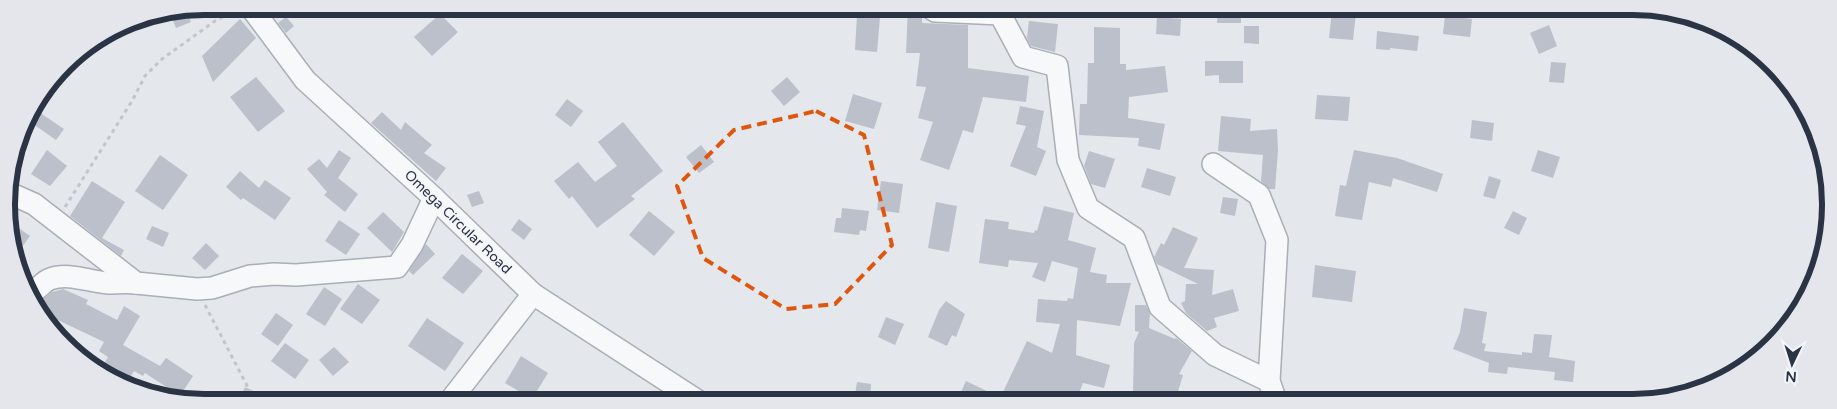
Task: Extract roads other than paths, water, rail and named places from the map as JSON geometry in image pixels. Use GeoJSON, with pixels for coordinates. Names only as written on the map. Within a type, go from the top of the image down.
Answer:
{"type":"FeatureCollection","features":[{"type":"Feature","properties":{"kind":"street","name":"Omega Circular Road"},"geometry":{"type":"LineString","coordinates":[[249,15],[305,80],[434,198],[533,294],[683,394]]}},
{"type":"Feature","properties":{"kind":"street"},"geometry":{"type":"LineString","coordinates":[[1001,15],[1023,57],[1057,66],[1068,160],[1088,208],[1134,238],[1160,307],[1215,355],[1273,391]]}},
{"type":"Feature","properties":{"kind":"street"},"geometry":{"type":"LineString","coordinates":[[1213,164],[1259,195],[1277,240],[1273,391]]}},
{"type":"Feature","properties":{"kind":"street"},"geometry":{"type":"LineString","coordinates":[[15,196],[34,204],[136,283]]}},
{"type":"Feature","properties":{"kind":"street"},"geometry":{"type":"LineString","coordinates":[[36,290],[48,279],[62,276],[86,278],[107,283],[136,283],[197,289],[212,288],[250,276],[296,275],[397,267],[412,245],[434,198]]}},
{"type":"Feature","properties":{"kind":"street"},"geometry":{"type":"LineString","coordinates":[[455,394],[533,294]]}}]}
